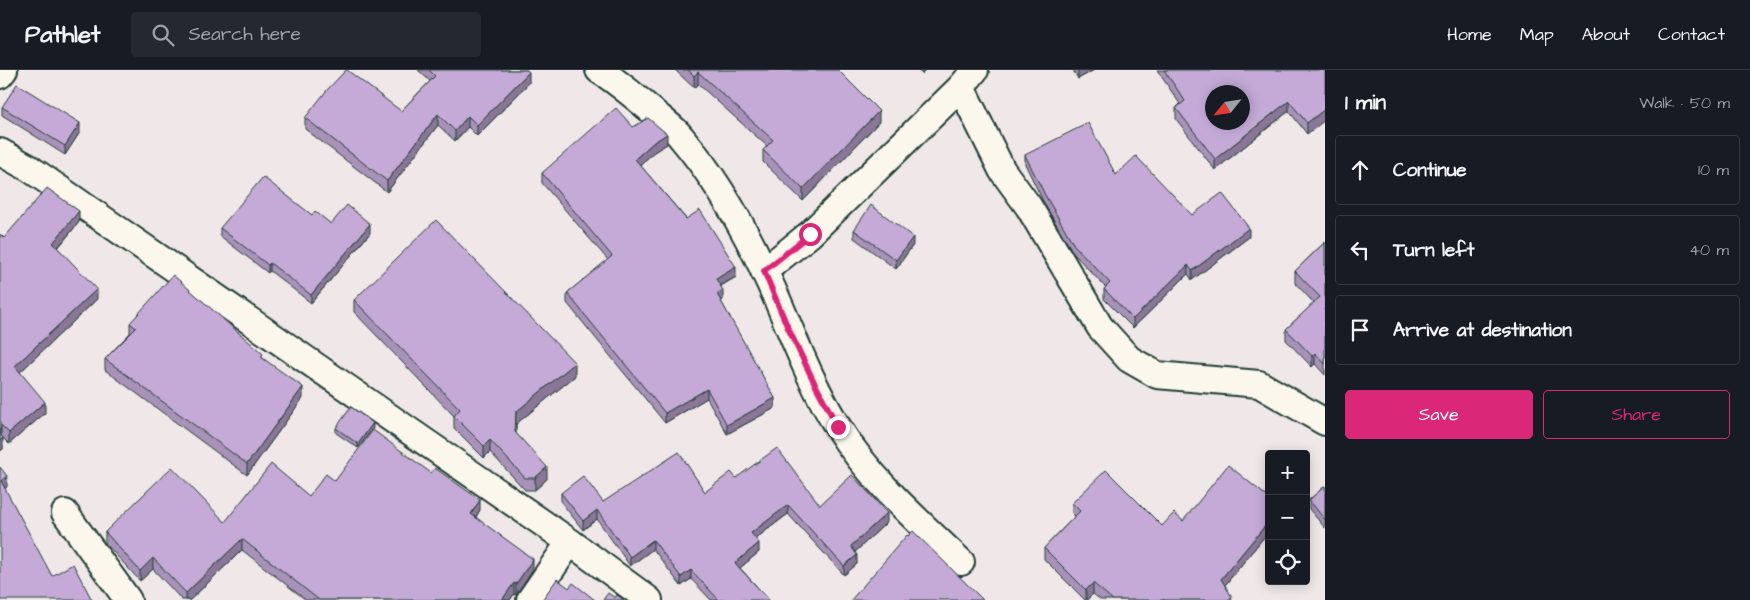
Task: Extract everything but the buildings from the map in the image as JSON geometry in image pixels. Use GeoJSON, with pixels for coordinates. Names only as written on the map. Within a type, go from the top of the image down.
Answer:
{"type":"FeatureCollection","features":[{"type":"Feature","properties":{"kind":"street"},"geometry":{"type":"LineString","coordinates":[[0,75],[4,70]]}},
{"type":"Feature","properties":{"kind":"street"},"geometry":{"type":"LineString","coordinates":[[599,70],[622,84],[680,136],[733,209],[764,271],[808,370],[838,427],[864,465],[961,562]]}},
{"type":"Feature","properties":{"kind":"street"},"geometry":{"type":"LineString","coordinates":[[764,271],[810,234],[968,78],[1002,170],[1029,207],[1100,327],[1129,358],[1157,375],[1258,384],[1325,422]]}},
{"type":"Feature","properties":{"kind":"street"},"geometry":{"type":"LineString","coordinates":[[0,152],[37,174],[570,542],[649,600]]}},
{"type":"Feature","properties":{"kind":"street"},"geometry":{"type":"LineString","coordinates":[[65,513],[128,600]]}},
{"type":"Feature","properties":{"kind":"street"},"geometry":{"type":"LineString","coordinates":[[530,600],[570,542]]}},
{"type":"Feature","properties":{"kind":"route"},"geometry":{"type":"LineString","coordinates":[[810,234],[764,271],[788,328],[838,427]]}}]}
